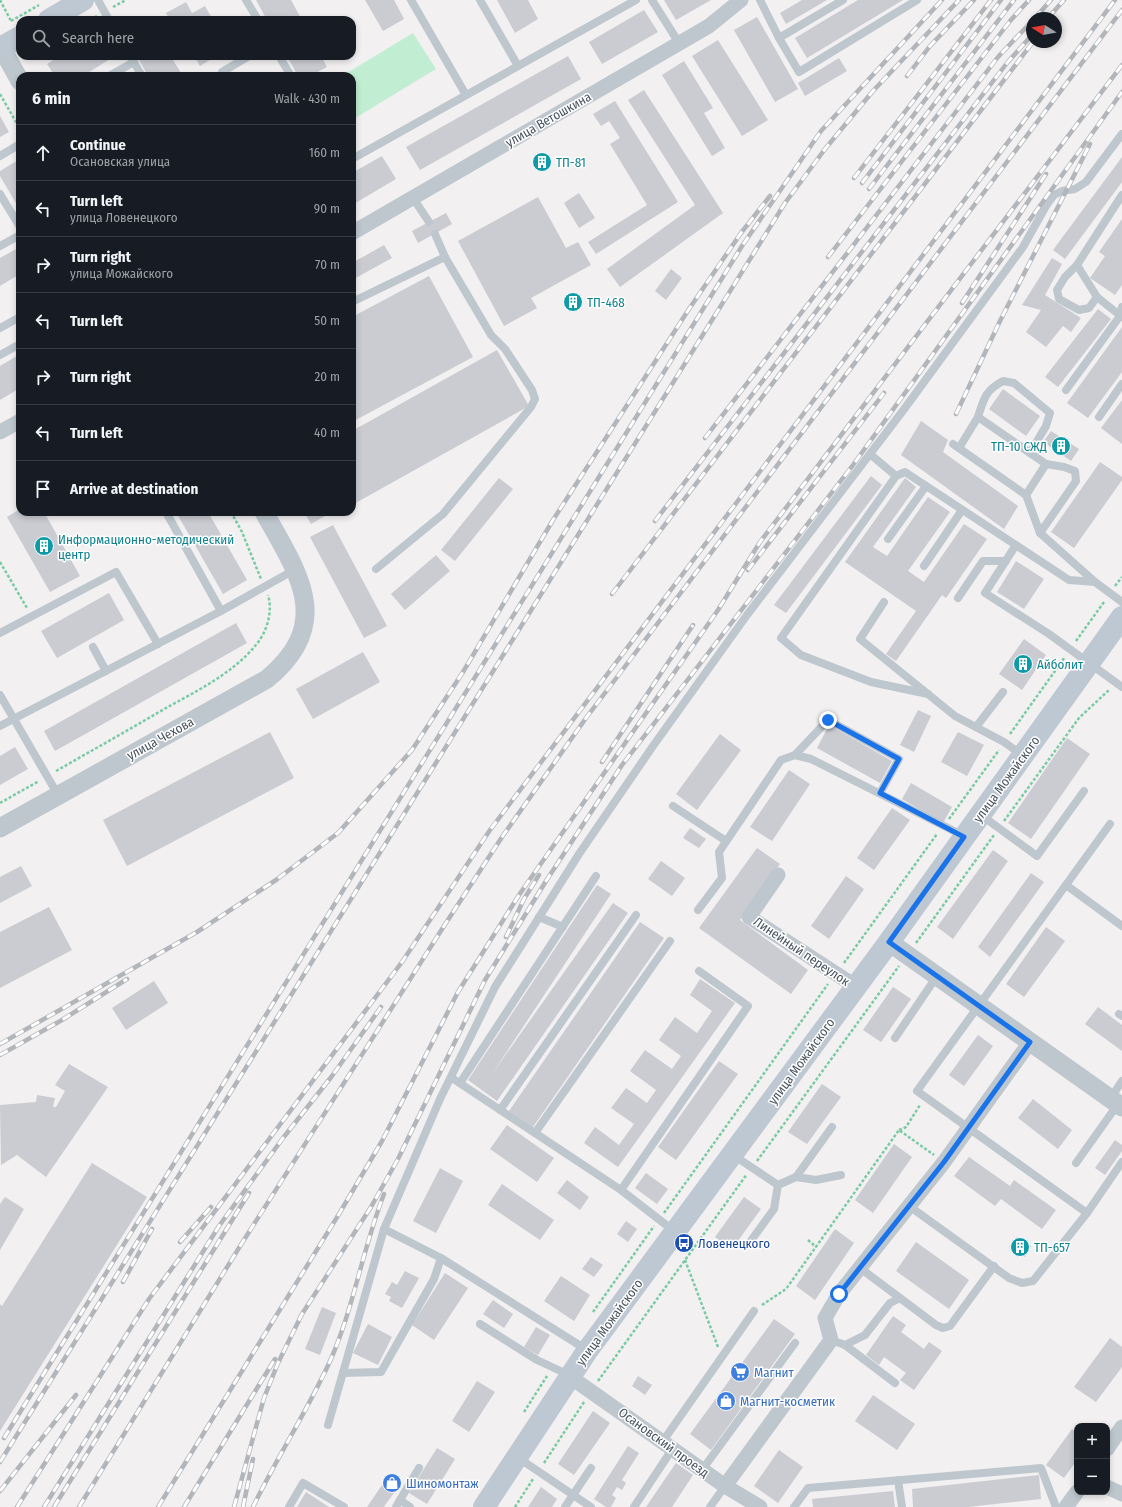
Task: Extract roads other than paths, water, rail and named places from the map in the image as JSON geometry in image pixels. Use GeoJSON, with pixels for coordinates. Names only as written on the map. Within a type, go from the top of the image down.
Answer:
{"type":"FeatureCollection","features":[{"type":"Feature","properties":{"kind":"main road"},"geometry":{"type":"LineString","coordinates":[[45,12],[83,0]]}},
{"type":"Feature","properties":{"kind":"main road"},"geometry":{"type":"LineString","coordinates":[[0,47],[14,24]]}},
{"type":"Feature","properties":{"kind":"main road","name":"улица Можайского"},"geometry":{"type":"LineString","coordinates":[[484,1507],[517,1457],[561,1372],[587,1351],[667,1225],[732,1154],[889,942],[1122,617]]}},
{"type":"Feature","properties":{"kind":"street","name":"улица Ветошкина"},"geometry":{"type":"LineString","coordinates":[[356,231],[709,26],[741,0]]}},
{"type":"Feature","properties":{"kind":"street"},"geometry":{"type":"LineString","coordinates":[[0,47],[16,74]]}},
{"type":"Feature","properties":{"kind":"street"},"geometry":{"type":"LineString","coordinates":[[0,432],[16,423]]}},
{"type":"Feature","properties":{"kind":"street","name":"улица Чехова"},"geometry":{"type":"LineString","coordinates":[[0,828],[267,679],[283,666],[302,631],[306,611],[304,592],[296,569],[266,516]]}},
{"type":"Feature","properties":{"kind":"street","name":"Линейный переулок"},"geometry":{"type":"LineString","coordinates":[[778,875],[749,917],[855,986]]}},
{"type":"Feature","properties":{"kind":"street"},"geometry":{"type":"LineString","coordinates":[[889,942],[1117,1103]]}},
{"type":"Feature","properties":{"kind":"street"},"geometry":{"type":"LineString","coordinates":[[725,1486],[838,1342],[825,1318],[839,1294],[944,1162],[1030,1042]]}},
{"type":"Feature","properties":{"kind":"street","name":"Осановский проезд"},"geometry":{"type":"LineString","coordinates":[[561,1372],[592,1390],[702,1470],[760,1507]]}},
{"type":"Feature","properties":{"kind":"street"},"geometry":{"type":"LineString","coordinates":[[1110,1445],[1122,1427]]}},
{"type":"Feature","properties":{"kind":"street"},"geometry":{"type":"LineString","coordinates":[[1110,1488],[1122,1494]]}},
{"type":"Feature","properties":{"kind":"street"},"geometry":{"type":"LineString","coordinates":[[1066,1507],[1075,1495]]}},
{"type":"Feature","properties":{"kind":"lane"},"geometry":{"type":"LineString","coordinates":[[98,0],[107,16]]}},
{"type":"Feature","properties":{"kind":"lane"},"geometry":{"type":"LineString","coordinates":[[246,0],[256,16]]}},
{"type":"Feature","properties":{"kind":"lane"},"geometry":{"type":"LineString","coordinates":[[411,0],[466,95]]}},
{"type":"Feature","properties":{"kind":"lane"},"geometry":{"type":"LineString","coordinates":[[480,0],[518,66]]}},
{"type":"Feature","properties":{"kind":"lane"},"geometry":{"type":"LineString","coordinates":[[356,157],[636,0]]}},
{"type":"Feature","properties":{"kind":"lane"},"geometry":{"type":"LineString","coordinates":[[652,0],[679,43]]}},
{"type":"Feature","properties":{"kind":"lane"},"geometry":{"type":"LineString","coordinates":[[760,0],[779,38],[800,72],[917,0]]}},
{"type":"Feature","properties":{"kind":"lane"},"geometry":{"type":"LineString","coordinates":[[779,38],[843,0]]}},
{"type":"Feature","properties":{"kind":"lane"},"geometry":{"type":"LineString","coordinates":[[114,72],[131,60]]}},
{"type":"Feature","properties":{"kind":"lane"},"geometry":{"type":"LineString","coordinates":[[133,60],[140,72]]}},
{"type":"Feature","properties":{"kind":"lane"},"geometry":{"type":"LineString","coordinates":[[222,72],[242,60]]}},
{"type":"Feature","properties":{"kind":"lane"},"geometry":{"type":"LineString","coordinates":[[281,60],[289,72]]}},
{"type":"Feature","properties":{"kind":"lane"},"geometry":{"type":"LineString","coordinates":[[328,1425],[384,1230],[451,1077],[495,986],[579,854],[644,759],[734,634],[870,454],[1023,247],[1043,211],[1054,195],[1062,191],[1075,189],[1086,182],[1122,134]]}},
{"type":"Feature","properties":{"kind":"lane"},"geometry":{"type":"LineString","coordinates":[[0,156],[16,146]]}},
{"type":"Feature","properties":{"kind":"lane"},"geometry":{"type":"LineString","coordinates":[[0,194],[16,220]]}},
{"type":"Feature","properties":{"kind":"lane"},"geometry":{"type":"LineString","coordinates":[[1097,297],[1089,308],[1079,310],[1059,299],[1057,290],[1064,277],[1077,265],[1122,195]]}},
{"type":"Feature","properties":{"kind":"lane"},"geometry":{"type":"LineString","coordinates":[[413,198],[429,222]]}},
{"type":"Feature","properties":{"kind":"lane"},"geometry":{"type":"LineString","coordinates":[[376,569],[443,514],[531,407],[535,399],[532,390],[505,349],[491,335],[445,257],[435,234]]}},
{"type":"Feature","properties":{"kind":"lane"},"geometry":{"type":"LineString","coordinates":[[0,246],[16,237]]}},
{"type":"Feature","properties":{"kind":"lane"},"geometry":{"type":"LineString","coordinates":[[356,300],[445,257]]}},
{"type":"Feature","properties":{"kind":"lane"},"geometry":{"type":"LineString","coordinates":[[1066,390],[1121,313],[1097,297],[1077,265]]}},
{"type":"Feature","properties":{"kind":"lane"},"geometry":{"type":"LineString","coordinates":[[0,328],[16,319]]}},
{"type":"Feature","properties":{"kind":"lane"},"geometry":{"type":"LineString","coordinates":[[1,353],[16,346]]}},
{"type":"Feature","properties":{"kind":"lane"},"geometry":{"type":"LineString","coordinates":[[1030,453],[1046,426],[1050,413],[1014,383],[1003,381],[991,388],[984,398],[978,417],[956,446],[1026,495],[1040,533],[1095,582],[1122,602]]}},
{"type":"Feature","properties":{"kind":"lane"},"geometry":{"type":"LineString","coordinates":[[1099,417],[1122,384]]}},
{"type":"Feature","properties":{"kind":"lane"},"geometry":{"type":"LineString","coordinates":[[978,417],[1046,464],[1064,467],[1075,471],[1076,482],[1040,533]]}},
{"type":"Feature","properties":{"kind":"lane"},"geometry":{"type":"LineString","coordinates":[[870,454],[896,476]]}},
{"type":"Feature","properties":{"kind":"lane"},"geometry":{"type":"LineString","coordinates":[[1026,495],[1046,464]]}},
{"type":"Feature","properties":{"kind":"lane"},"geometry":{"type":"LineString","coordinates":[[928,694],[871,682],[801,654],[781,638],[896,476],[905,472],[1069,580],[1095,582]]}},
{"type":"Feature","properties":{"kind":"lane"},"geometry":{"type":"LineString","coordinates":[[888,539],[926,486]]}},
{"type":"Feature","properties":{"kind":"lane"},"geometry":{"type":"LineString","coordinates":[[924,566],[962,510]]}},
{"type":"Feature","properties":{"kind":"lane"},"geometry":{"type":"LineString","coordinates":[[168,516],[221,611]]}},
{"type":"Feature","properties":{"kind":"lane"},"geometry":{"type":"LineString","coordinates":[[1016,545],[985,593],[1090,662],[1119,685]]}},
{"type":"Feature","properties":{"kind":"lane"},"geometry":{"type":"LineString","coordinates":[[958,598],[983,561],[1006,561]]}},
{"type":"Feature","properties":{"kind":"lane"},"geometry":{"type":"LineString","coordinates":[[0,726],[221,611],[296,569]]}},
{"type":"Feature","properties":{"kind":"lane"},"geometry":{"type":"LineString","coordinates":[[0,633],[116,572],[158,644]]}},
{"type":"Feature","properties":{"kind":"lane"},"geometry":{"type":"LineString","coordinates":[[884,602],[860,639],[955,716],[1004,742],[1023,755]]}},
{"type":"Feature","properties":{"kind":"lane"},"geometry":{"type":"LineString","coordinates":[[93,647],[106,670]]}},
{"type":"Feature","properties":{"kind":"lane"},"geometry":{"type":"LineString","coordinates":[[976,727],[1003,692]]}},
{"type":"Feature","properties":{"kind":"lane"},"geometry":{"type":"LineString","coordinates":[[0,695],[15,718],[58,795]]}},
{"type":"Feature","properties":{"kind":"lane"},"geometry":{"type":"LineString","coordinates":[[698,910],[722,878],[719,852],[781,760],[795,755],[828,720],[899,759],[880,793]]}},
{"type":"Feature","properties":{"kind":"lane"},"geometry":{"type":"LineString","coordinates":[[795,755],[811,759],[944,825],[964,837]]}},
{"type":"Feature","properties":{"kind":"lane"},"geometry":{"type":"LineString","coordinates":[[980,814],[1037,856],[1084,790]]}},
{"type":"Feature","properties":{"kind":"lane"},"geometry":{"type":"LineString","coordinates":[[673,806],[726,841]]}},
{"type":"Feature","properties":{"kind":"lane"},"geometry":{"type":"LineString","coordinates":[[1087,1212],[917,1091],[1110,824]]}},
{"type":"Feature","properties":{"kind":"lane"},"geometry":{"type":"LineString","coordinates":[[460,1083],[596,876]]}},
{"type":"Feature","properties":{"kind":"lane"},"geometry":{"type":"LineString","coordinates":[[1066,885],[1122,926]]}},
{"type":"Feature","properties":{"kind":"lane"},"geometry":{"type":"LineString","coordinates":[[500,1110],[636,915]]}},
{"type":"Feature","properties":{"kind":"lane"},"geometry":{"type":"LineString","coordinates":[[539,917],[563,927]]}},
{"type":"Feature","properties":{"kind":"lane"},"geometry":{"type":"LineString","coordinates":[[535,1133],[670,941]]}},
{"type":"Feature","properties":{"kind":"lane"},"geometry":{"type":"LineString","coordinates":[[621,1190],[748,1006],[699,971]]}},
{"type":"Feature","properties":{"kind":"lane"},"geometry":{"type":"LineString","coordinates":[[894,1038],[937,976]]}},
{"type":"Feature","properties":{"kind":"lane"},"geometry":{"type":"LineString","coordinates":[[451,1077],[621,1190],[667,1225]]}},
{"type":"Feature","properties":{"kind":"lane"},"geometry":{"type":"LineString","coordinates":[[1076,1163],[1117,1103],[1122,1081]]}},
{"type":"Feature","properties":{"kind":"lane"},"geometry":{"type":"LineString","coordinates":[[778,1185],[796,1177],[832,1127]]}},
{"type":"Feature","properties":{"kind":"lane"},"geometry":{"type":"LineString","coordinates":[[732,1154],[778,1185]]}},
{"type":"Feature","properties":{"kind":"lane"},"geometry":{"type":"LineString","coordinates":[[910,1206],[1009,1278],[1022,1284],[1033,1281],[1087,1212],[1122,1162]]}},
{"type":"Feature","properties":{"kind":"lane"},"geometry":{"type":"LineString","coordinates":[[796,1177],[816,1180],[841,1175]]}},
{"type":"Feature","properties":{"kind":"lane"},"geometry":{"type":"LineString","coordinates":[[750,1242],[774,1209],[778,1185]]}},
{"type":"Feature","properties":{"kind":"lane"},"geometry":{"type":"LineString","coordinates":[[384,1230],[441,1258],[587,1351]]}},
{"type":"Feature","properties":{"kind":"lane"},"geometry":{"type":"LineString","coordinates":[[343,1373],[381,1372],[434,1279],[441,1258]]}},
{"type":"Feature","properties":{"kind":"lane"},"geometry":{"type":"LineString","coordinates":[[860,1268],[936,1325],[943,1328],[950,1326],[994,1266]]}},
{"type":"Feature","properties":{"kind":"lane"},"geometry":{"type":"LineString","coordinates":[[838,1342],[865,1336],[890,1303],[900,1298]]}},
{"type":"Feature","properties":{"kind":"lane"},"geometry":{"type":"LineString","coordinates":[[634,1507],[668,1444],[722,1357],[754,1311]]}},
{"type":"Feature","properties":{"kind":"lane"},"geometry":{"type":"LineString","coordinates":[[480,1324],[537,1360],[561,1372]]}},
{"type":"Feature","properties":{"kind":"lane"},"geometry":{"type":"LineString","coordinates":[[838,1342],[895,1382]]}},
{"type":"Feature","properties":{"kind":"lane"},"geometry":{"type":"LineString","coordinates":[[702,1470],[794,1343]]}},
{"type":"Feature","properties":{"kind":"lane"},"geometry":{"type":"LineString","coordinates":[[517,1457],[590,1507]]}},
{"type":"Feature","properties":{"kind":"lane"},"geometry":{"type":"LineString","coordinates":[[410,1507],[398,1504],[419,1468]]}},
{"type":"Feature","properties":{"kind":"lane"},"geometry":{"type":"LineString","coordinates":[[565,1507],[591,1468]]}},
{"type":"Feature","properties":{"kind":"lane"},"geometry":{"type":"LineString","coordinates":[[794,1507],[808,1488],[1041,1468],[1056,1507]]}},
{"type":"Feature","properties":{"kind":"lane"},"geometry":{"type":"LineString","coordinates":[[898,1480],[902,1507]]}},
{"type":"Feature","properties":{"kind":"lane"},"geometry":{"type":"LineString","coordinates":[[289,1507],[303,1483],[344,1507]]}},
{"type":"Feature","properties":{"kind":"lane"},"geometry":{"type":"LineString","coordinates":[[710,1507],[725,1486]]}},
{"type":"Feature","properties":{"kind":"railway"},"geometry":{"type":"LineString","coordinates":[[4,1438],[742,246],[821,131],[942,0]]}},
{"type":"Feature","properties":{"kind":"railway"},"geometry":{"type":"LineString","coordinates":[[0,1462],[785,203],[825,149],[873,91],[959,0]]}},
{"type":"Feature","properties":{"kind":"railway"},"geometry":{"type":"LineString","coordinates":[[907,76],[930,46],[974,0]]}},
{"type":"Feature","properties":{"kind":"railway"},"geometry":{"type":"LineString","coordinates":[[854,178],[991,0]]}},
{"type":"Feature","properties":{"kind":"railway"},"geometry":{"type":"LineString","coordinates":[[862,183],[1001,0]]}},
{"type":"Feature","properties":{"kind":"railway"},"geometry":{"type":"LineString","coordinates":[[869,189],[1014,0]]}},
{"type":"Feature","properties":{"kind":"railway"},"geometry":{"type":"LineString","coordinates":[[828,257],[1010,21],[1029,0]]}},
{"type":"Feature","properties":{"kind":"railway"},"geometry":{"type":"LineString","coordinates":[[1040,12],[1051,0]]}},
{"type":"Feature","properties":{"kind":"railway"},"geometry":{"type":"LineString","coordinates":[[1053,12],[1064,0]]}},
{"type":"Feature","properties":{"kind":"railway"},"geometry":{"type":"LineString","coordinates":[[17,1507],[149,1299],[402,962],[490,830],[1115,0]]}},
{"type":"Feature","properties":{"kind":"railway"},"geometry":{"type":"LineString","coordinates":[[79,1507],[242,1243],[502,837],[586,718],[1122,10]]}},
{"type":"Feature","properties":{"kind":"railway"},"geometry":{"type":"LineString","coordinates":[[705,438],[998,57],[1026,27]]}},
{"type":"Feature","properties":{"kind":"railway"},"geometry":{"type":"LineString","coordinates":[[655,521],[1007,63],[1026,42]]}},
{"type":"Feature","properties":{"kind":"railway"},"geometry":{"type":"LineString","coordinates":[[612,594],[1028,48]]}},
{"type":"Feature","properties":{"kind":"railway"},"geometry":{"type":"LineString","coordinates":[[158,1507],[339,1214],[382,1141],[458,992],[519,895],[718,610],[760,542],[1122,65]]}},
{"type":"Feature","properties":{"kind":"railway"},"geometry":{"type":"LineString","coordinates":[[234,1507],[264,1398],[278,1363],[302,1314],[371,1207],[398,1159],[485,980],[546,881],[622,765],[853,465],[1122,92]]}},
{"type":"Feature","properties":{"kind":"railway"},"geometry":{"type":"LineString","coordinates":[[956,414],[1000,321],[1090,144]]}},
{"type":"Feature","properties":{"kind":"railway"},"geometry":{"type":"LineString","coordinates":[[962,303],[1046,174]]}},
{"type":"Feature","properties":{"kind":"railway"},"geometry":{"type":"LineString","coordinates":[[0,1044],[197,932],[276,880],[338,833],[412,750],[463,672],[553,520],[689,309],[741,233],[770,196]]}},
{"type":"Feature","properties":{"kind":"railway"},"geometry":{"type":"LineString","coordinates":[[748,570],[884,393]]}},
{"type":"Feature","properties":{"kind":"railway"},"geometry":{"type":"LineString","coordinates":[[602,762],[693,625]]}},
{"type":"Feature","properties":{"kind":"railway"},"geometry":{"type":"LineString","coordinates":[[506,937],[524,899],[539,875]]}},
{"type":"Feature","properties":{"kind":"railway"},"geometry":{"type":"LineString","coordinates":[[0,1055],[62,1020],[127,979]]}},
{"type":"Feature","properties":{"kind":"railway"},"geometry":{"type":"LineString","coordinates":[[44,1507],[219,1226],[283,1138],[332,1076],[381,1007]]}},
{"type":"Feature","properties":{"kind":"railway"},"geometry":{"type":"LineString","coordinates":[[54,1507],[249,1193]]}},
{"type":"Feature","properties":{"kind":"railway"},"geometry":{"type":"LineString","coordinates":[[253,1507],[331,1359],[346,1318],[370,1235],[384,1194]]}},
{"type":"Feature","properties":{"kind":"railway"},"geometry":{"type":"LineString","coordinates":[[180,1242],[211,1207]]}},
{"type":"Feature","properties":{"kind":"railway"},"geometry":{"type":"LineString","coordinates":[[123,1282],[152,1229]]}},
{"type":"Feature","properties":{"kind":"railway"},"geometry":{"type":"LineString","coordinates":[[184,1507],[275,1359]]}},
{"type":"Feature","properties":{"kind":"railway"},"geometry":{"type":"LineString","coordinates":[[0,1491],[76,1395]]}},
{"type":"Feature","properties":{"kind":"railway"},"geometry":{"type":"LineString","coordinates":[[243,1507],[253,1459]]}},
{"type":"Feature","properties":{"kind":"place","name":"ТП-81"},"geometry":{"type":"Point","coordinates":[542,162]}},
{"type":"Feature","properties":{"kind":"place","name":"ТП-468"},"geometry":{"type":"Point","coordinates":[573,302]}},
{"type":"Feature","properties":{"kind":"place","name":"ТП-10 СЖД"},"geometry":{"type":"Point","coordinates":[1061,446]}},
{"type":"Feature","properties":{"kind":"place","name":"Информационно-методический центр"},"geometry":{"type":"Point","coordinates":[44,546]}},
{"type":"Feature","properties":{"kind":"place","name":"Айболит"},"geometry":{"type":"Point","coordinates":[1023,664]}},
{"type":"Feature","properties":{"kind":"place","name":"Ловенецкого"},"geometry":{"type":"Point","coordinates":[684,1243]}},
{"type":"Feature","properties":{"kind":"place","name":"ТП-657"},"geometry":{"type":"Point","coordinates":[1020,1247]}},
{"type":"Feature","properties":{"kind":"place","name":"Магнит"},"geometry":{"type":"Point","coordinates":[740,1372]}},
{"type":"Feature","properties":{"kind":"place","name":"Магнит-косметик"},"geometry":{"type":"Point","coordinates":[726,1401]}},
{"type":"Feature","properties":{"kind":"place","name":"Шиномонтаж"},"geometry":{"type":"Point","coordinates":[392,1483]}}]}
